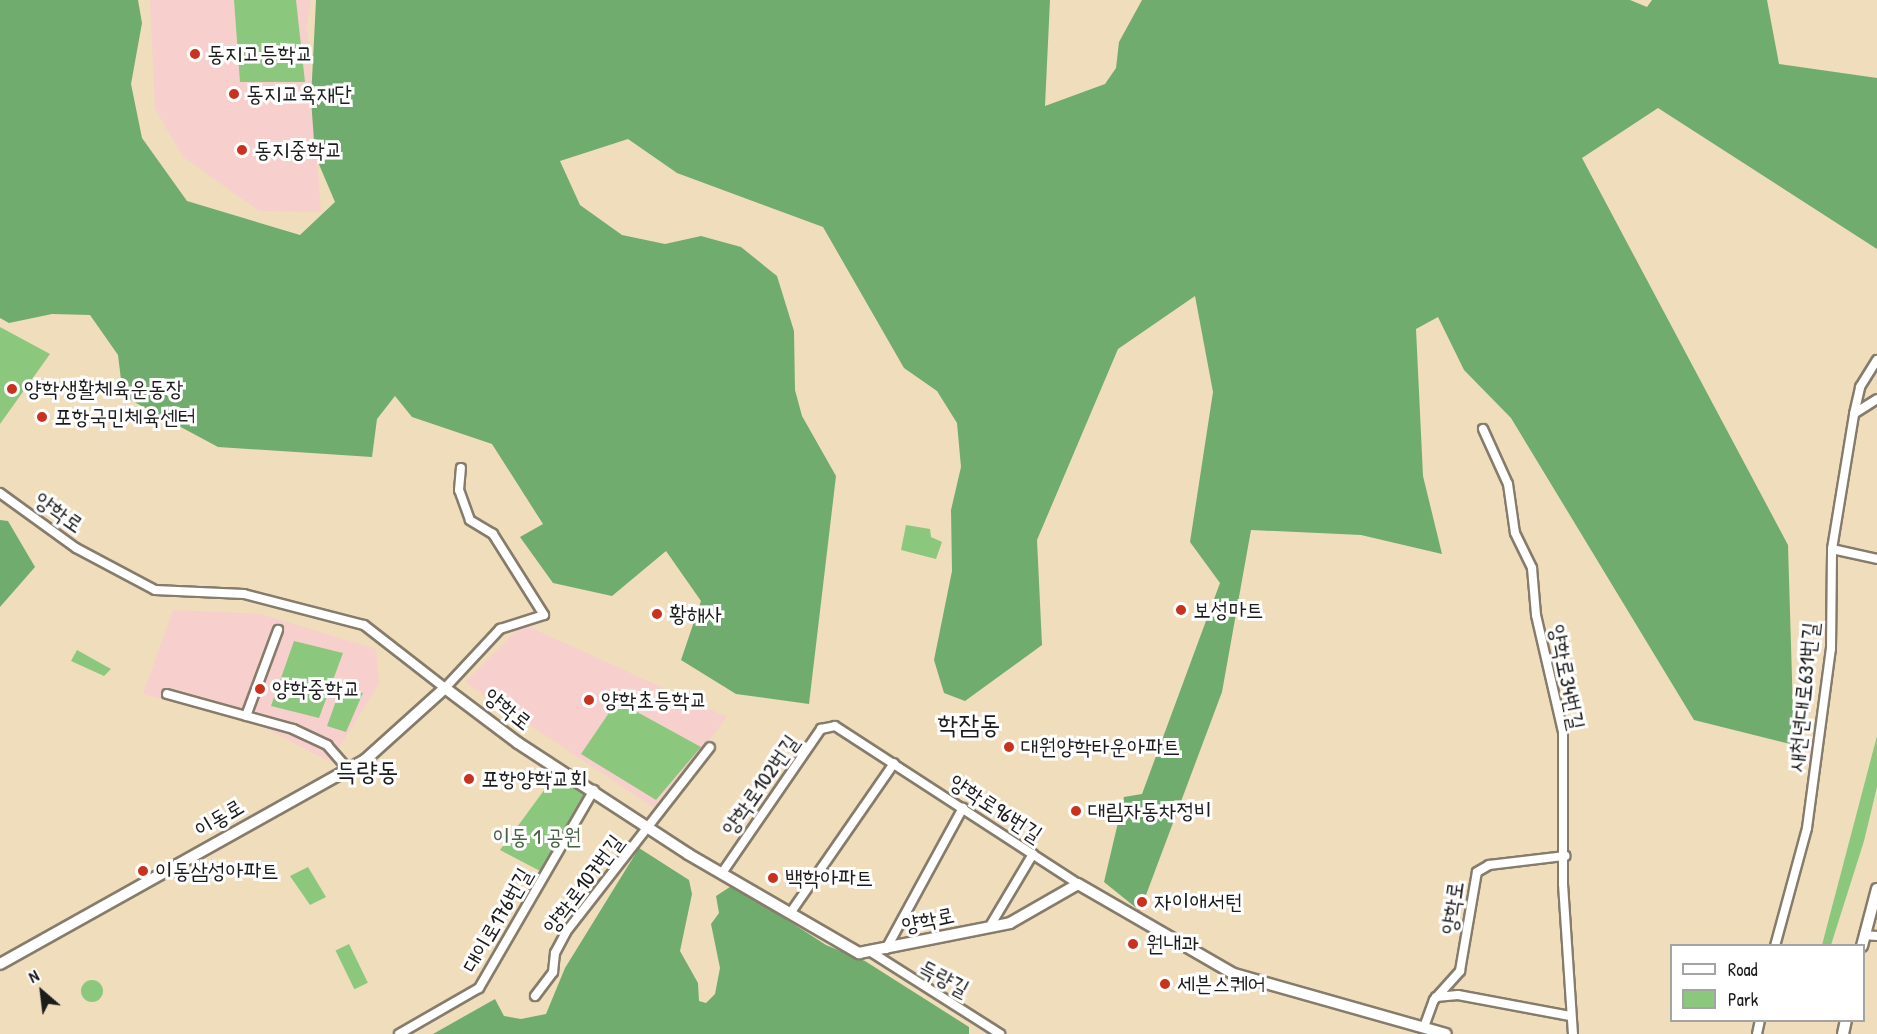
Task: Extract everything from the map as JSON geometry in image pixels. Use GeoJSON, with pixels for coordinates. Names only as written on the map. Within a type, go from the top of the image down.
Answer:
{"type":"FeatureCollection","features":[{"type":"Feature","properties":{"kind":"street","name":"새천년대로631번길"},"geometry":{"type":"LineString","coordinates":[[1775,944],[1807,828],[1831,649],[1832,549],[1854,414],[1860,387],[1877,360]]}},
{"type":"Feature","properties":{"kind":"street"},"geometry":{"type":"LineString","coordinates":[[1854,414],[1877,399]]}},
{"type":"Feature","properties":{"kind":"street","name":"양학로34번길"},"geometry":{"type":"LineString","coordinates":[[1483,429],[1508,484],[1515,533],[1532,568],[1536,615],[1563,732],[1570,1016],[1573,1034]]}},
{"type":"Feature","properties":{"kind":"street"},"geometry":{"type":"LineString","coordinates":[[445,688],[500,628],[544,615],[493,534],[470,520],[459,490],[461,468]]}},
{"type":"Feature","properties":{"kind":"street","name":"양학로"},"geometry":{"type":"LineString","coordinates":[[0,493],[76,548],[155,590],[244,594],[364,624],[445,688],[649,827],[722,873],[859,953],[886,950],[990,926],[1034,912],[1078,884]]}},
{"type":"Feature","properties":{"kind":"street"},"geometry":{"type":"LineString","coordinates":[[1832,549],[1877,559]]}},
{"type":"Feature","properties":{"kind":"street"},"geometry":{"type":"LineString","coordinates":[[246,716],[278,630]]}},
{"type":"Feature","properties":{"kind":"street","name":"이동로"},"geometry":{"type":"LineString","coordinates":[[0,964],[349,770],[445,688]]}},
{"type":"Feature","properties":{"kind":"street"},"geometry":{"type":"LineString","coordinates":[[167,694],[246,716],[327,745],[349,770]]}},
{"type":"Feature","properties":{"kind":"street","name":"양학로96번길"},"geometry":{"type":"LineString","coordinates":[[835,726],[1078,884]]}},
{"type":"Feature","properties":{"kind":"street","name":"양학로102번길"},"geometry":{"type":"LineString","coordinates":[[722,873],[821,729],[835,726]]}},
{"type":"Feature","properties":{"kind":"street","name":"양학로107번길"},"geometry":{"type":"LineString","coordinates":[[535,996],[553,972],[555,953],[566,932],[710,747]]}},
{"type":"Feature","properties":{"kind":"street"},"geometry":{"type":"LineString","coordinates":[[791,912],[894,763]]}},
{"type":"Feature","properties":{"kind":"street","name":"대이로176번길"},"geometry":{"type":"LineString","coordinates":[[399,1034],[479,988],[594,790]]}},
{"type":"Feature","properties":{"kind":"street"},"geometry":{"type":"LineString","coordinates":[[886,950],[963,808]]}},
{"type":"Feature","properties":{"kind":"street","name":"양학로"},"geometry":{"type":"LineString","coordinates":[[990,926],[1033,854]]}},
{"type":"Feature","properties":{"kind":"street","name":"양학로"},"geometry":{"type":"LineString","coordinates":[[1424,1027],[1436,997],[1460,971],[1477,872],[1489,865],[1565,856]]}},
{"type":"Feature","properties":{"kind":"street"},"geometry":{"type":"LineString","coordinates":[[1078,884],[1234,974],[1446,1034]]}},
{"type":"Feature","properties":{"kind":"street"},"geometry":{"type":"LineString","coordinates":[[1863,940],[1877,889]]}},
{"type":"Feature","properties":{"kind":"street"},"geometry":{"type":"LineString","coordinates":[[1863,940],[1877,936]]}},
{"type":"Feature","properties":{"kind":"street","name":"득량길"},"geometry":{"type":"LineString","coordinates":[[872,952],[1000,1034]]}},
{"type":"Feature","properties":{"kind":"street"},"geometry":{"type":"LineString","coordinates":[[1436,997],[1458,995],[1570,1016]]}},
{"type":"Feature","properties":{"kind":"shaded area","name":"동지교육재단"},"geometry":{"type":"Polygon","coordinates":[[[150,0],[311,0],[307,26],[321,212],[259,211],[183,157],[155,109],[150,0]]]}},
{"type":"Feature","properties":{"kind":"shaded area","name":"양학중학교"},"geometry":{"type":"Polygon","coordinates":[[[173,610],[261,614],[376,649],[379,684],[330,762],[263,727],[143,694],[173,610]]]}},
{"type":"Feature","properties":{"kind":"shaded area","name":"양학초등학교"},"geometry":{"type":"Polygon","coordinates":[[[523,624],[727,717],[656,809],[465,682],[523,624]]]}},
{"type":"Feature","properties":{"kind":"green space"},"geometry":{"type":"Polygon","coordinates":[[[0,0],[138,0],[142,23],[131,84],[142,138],[187,201],[300,235],[335,202],[315,155],[311,99],[316,0],[1050,0],[1045,106],[1105,84],[1116,68],[1119,42],[1142,0],[1630,0],[1647,7],[1652,0],[1767,0],[1779,64],[1877,78],[1877,249],[1658,108],[1582,158],[1788,545],[1794,745],[1694,720],[1511,418],[1464,370],[1438,317],[1416,329],[1423,476],[1442,554],[1361,535],[1251,530],[1222,692],[1140,911],[1104,882],[1124,797],[1142,794],[1220,583],[1190,542],[1213,392],[1195,296],[1118,349],[1037,540],[1042,645],[965,701],[944,693],[934,660],[952,571],[951,510],[961,467],[957,423],[937,391],[904,368],[823,227],[677,173],[628,139],[560,161],[580,205],[622,235],[665,244],[701,236],[741,247],[777,276],[794,331],[795,390],[802,416],[836,476],[809,704],[736,694],[681,660],[701,601],[666,551],[612,596],[553,583],[520,537],[543,524],[492,444],[412,417],[395,396],[377,419],[372,457],[218,447],[123,396],[118,355],[90,315],[52,314],[9,323],[0,318],[0,0]]]}},
{"type":"Feature","properties":{"kind":"green space"},"geometry":{"type":"Polygon","coordinates":[[[234,0],[296,0],[305,82],[240,82],[234,0]]]}},
{"type":"Feature","properties":{"kind":"green space","name":"양학생활체육운동장"},"geometry":{"type":"Polygon","coordinates":[[[0,327],[50,354],[0,424],[0,327]]]}},
{"type":"Feature","properties":{"kind":"green space"},"geometry":{"type":"Polygon","coordinates":[[[0,520],[8,521],[35,567],[0,607],[0,520]]]}},
{"type":"Feature","properties":{"kind":"green space"},"geometry":{"type":"Polygon","coordinates":[[[906,525],[930,529],[931,537],[942,542],[936,559],[901,550],[906,525]]]}},
{"type":"Feature","properties":{"kind":"green space"},"geometry":{"type":"Polygon","coordinates":[[[294,641],[343,653],[319,718],[271,706],[294,641]]]}},
{"type":"Feature","properties":{"kind":"green space"},"geometry":{"type":"Polygon","coordinates":[[[77,650],[111,669],[104,676],[71,661],[77,650]]]}},
{"type":"Feature","properties":{"kind":"green space"},"geometry":{"type":"Polygon","coordinates":[[[341,687],[363,693],[346,732],[327,726],[341,687]]]}},
{"type":"Feature","properties":{"kind":"green space"},"geometry":{"type":"Polygon","coordinates":[[[617,701],[701,747],[656,800],[581,754],[617,701]]]}},
{"type":"Feature","properties":{"kind":"green space"},"geometry":{"type":"Polygon","coordinates":[[[1877,736],[1877,787],[1864,841],[1831,944],[1822,944],[1877,736]]]}},
{"type":"Feature","properties":{"kind":"green space","name":"이동 1 공원"},"geometry":{"type":"Polygon","coordinates":[[[559,770],[594,790],[542,872],[500,850],[559,770]]]}},
{"type":"Feature","properties":{"kind":"green space"},"geometry":{"type":"Polygon","coordinates":[[[639,848],[689,880],[692,894],[680,951],[698,983],[699,1001],[706,1003],[715,994],[720,968],[711,924],[719,913],[716,896],[733,885],[826,945],[865,961],[969,1027],[969,1034],[433,1034],[495,999],[504,1016],[521,1019],[546,1014],[565,968],[639,848]]]}},
{"type":"Feature","properties":{"kind":"green space"},"geometry":{"type":"Polygon","coordinates":[[[308,867],[326,897],[310,905],[290,876],[308,867]]]}},
{"type":"Feature","properties":{"kind":"green space"},"geometry":{"type":"Polygon","coordinates":[[[349,944],[368,983],[354,989],[336,951],[349,944]]]}},
{"type":"Feature","properties":{"kind":"green space"},"geometry":{"type":"Polygon","coordinates":[[[92,980],[100,983],[103,991],[100,999],[92,1002],[84,999],[81,991],[84,983],[92,980]]]}},
{"type":"Feature","properties":{"kind":"place","name":"동지고등학교"},"geometry":{"type":"Point","coordinates":[195,54]}},
{"type":"Feature","properties":{"kind":"place","name":"동지교육재단"},"geometry":{"type":"Point","coordinates":[234,94]}},
{"type":"Feature","properties":{"kind":"place","name":"동지중학교"},"geometry":{"type":"Point","coordinates":[242,150]}},
{"type":"Feature","properties":{"kind":"place","name":"양학생활체육운동장"},"geometry":{"type":"Point","coordinates":[12,389]}},
{"type":"Feature","properties":{"kind":"place","name":"포항국민체육센터"},"geometry":{"type":"Point","coordinates":[42,417]}},
{"type":"Feature","properties":{"kind":"place","name":"보성마트"},"geometry":{"type":"Point","coordinates":[1181,610]}},
{"type":"Feature","properties":{"kind":"place","name":"황해사"},"geometry":{"type":"Point","coordinates":[657,614]}},
{"type":"Feature","properties":{"kind":"place","name":"양학중학교"},"geometry":{"type":"Point","coordinates":[260,689]}},
{"type":"Feature","properties":{"kind":"place","name":"양학초등학교"},"geometry":{"type":"Point","coordinates":[589,700]}},
{"type":"Feature","properties":{"kind":"place","name":"대원양학타운아파트"},"geometry":{"type":"Point","coordinates":[1009,747]}},
{"type":"Feature","properties":{"kind":"place","name":"포항양학교회"},"geometry":{"type":"Point","coordinates":[469,779]}},
{"type":"Feature","properties":{"kind":"place","name":"대림자동차정비"},"geometry":{"type":"Point","coordinates":[1076,811]}},
{"type":"Feature","properties":{"kind":"place","name":"이동삼성아파트"},"geometry":{"type":"Point","coordinates":[143,871]}},
{"type":"Feature","properties":{"kind":"place","name":"백학아파트"},"geometry":{"type":"Point","coordinates":[773,878]}},
{"type":"Feature","properties":{"kind":"place","name":"자이애서턴"},"geometry":{"type":"Point","coordinates":[1142,902]}},
{"type":"Feature","properties":{"kind":"place","name":"원내과"},"geometry":{"type":"Point","coordinates":[1133,944]}},
{"type":"Feature","properties":{"kind":"place","name":"세븐스퀘어"},"geometry":{"type":"Point","coordinates":[1165,984]}},
{"type":"Feature","properties":{"kind":"district","name":"학잠동"},"geometry":{"type":"Point","coordinates":[969,724]}},
{"type":"Feature","properties":{"kind":"district","name":"득량동"},"geometry":{"type":"Point","coordinates":[367,771]}}]}
